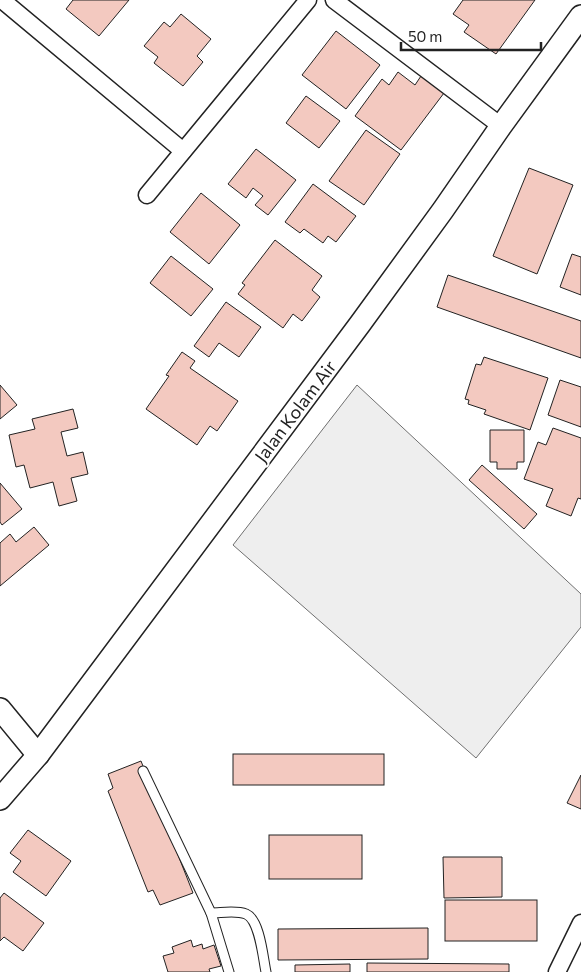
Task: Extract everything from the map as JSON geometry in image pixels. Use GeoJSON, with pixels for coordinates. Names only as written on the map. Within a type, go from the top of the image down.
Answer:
{"type":"FeatureCollection","features":[{"type":"Feature","properties":{"kind":"street"},"geometry":{"type":"LineString","coordinates":[[2,0],[183,151]]}},
{"type":"Feature","properties":{"kind":"street"},"geometry":{"type":"LineString","coordinates":[[147,195],[308,0]]}},
{"type":"Feature","properties":{"kind":"street"},"geometry":{"type":"LineString","coordinates":[[334,0],[501,126]]}},
{"type":"Feature","properties":{"kind":"street","name":"Jalan Kolam Air"},"geometry":{"type":"LineString","coordinates":[[0,800],[38,755],[354,332],[581,16]]}},
{"type":"Feature","properties":{"kind":"street"},"geometry":{"type":"LineString","coordinates":[[0,708],[38,755]]}},
{"type":"Feature","properties":{"kind":"street"},"geometry":{"type":"LineString","coordinates":[[557,972],[581,923]]}},
{"type":"Feature","properties":{"kind":"lane"},"geometry":{"type":"LineString","coordinates":[[143,771],[211,913],[229,972]]}},
{"type":"Feature","properties":{"kind":"lane"},"geometry":{"type":"LineString","coordinates":[[211,913],[240,913],[246,914],[253,919],[257,929],[266,972]]}},
{"type":"Feature","properties":{"kind":"shaded area"},"geometry":{"type":"Polygon","coordinates":[[[357,385],[581,594],[581,627],[476,758],[233,545],[357,385]]]}},
{"type":"Feature","properties":{"kind":"building"},"geometry":{"type":"Polygon","coordinates":[[[73,0],[129,0],[99,36],[66,9],[73,0]]]}},
{"type":"Feature","properties":{"kind":"building"},"geometry":{"type":"Polygon","coordinates":[[[463,0],[535,0],[496,54],[464,32],[469,25],[453,14],[463,0]]]}},
{"type":"Feature","properties":{"kind":"building"},"geometry":{"type":"Polygon","coordinates":[[[181,14],[211,39],[197,56],[203,62],[183,86],[154,63],[158,57],[144,46],[164,22],[170,27],[181,14]]]}},
{"type":"Feature","properties":{"kind":"building"},"geometry":{"type":"Polygon","coordinates":[[[336,31],[380,65],[346,109],[302,75],[336,31]]]}},
{"type":"Feature","properties":{"kind":"building"},"geometry":{"type":"Polygon","coordinates":[[[398,72],[415,85],[421,76],[444,93],[401,150],[355,116],[382,79],[389,85],[398,72]]]}},
{"type":"Feature","properties":{"kind":"building"},"geometry":{"type":"Polygon","coordinates":[[[306,96],[340,121],[319,148],[286,123],[306,96]]]}},
{"type":"Feature","properties":{"kind":"building"},"geometry":{"type":"Polygon","coordinates":[[[366,130],[400,154],[364,205],[329,181],[366,130]]]}},
{"type":"Feature","properties":{"kind":"building"},"geometry":{"type":"Polygon","coordinates":[[[256,149],[296,180],[268,215],[255,205],[263,196],[253,188],[246,198],[228,184],[256,149]]]}},
{"type":"Feature","properties":{"kind":"building"},"geometry":{"type":"Polygon","coordinates":[[[529,168],[573,185],[537,274],[493,256],[529,168]]]}},
{"type":"Feature","properties":{"kind":"building"},"geometry":{"type":"Polygon","coordinates":[[[313,184],[356,216],[336,242],[328,236],[323,243],[304,229],[300,233],[285,222],[313,184]]]}},
{"type":"Feature","properties":{"kind":"building"},"geometry":{"type":"Polygon","coordinates":[[[201,193],[240,225],[209,264],[170,232],[201,193]]]}},
{"type":"Feature","properties":{"kind":"building"},"geometry":{"type":"Polygon","coordinates":[[[275,240],[322,276],[312,290],[320,297],[302,321],[293,314],[283,328],[238,294],[245,285],[242,283],[275,240]]]}},
{"type":"Feature","properties":{"kind":"building"},"geometry":{"type":"Polygon","coordinates":[[[572,254],[581,257],[581,295],[560,287],[572,254]]]}},
{"type":"Feature","properties":{"kind":"building"},"geometry":{"type":"Polygon","coordinates":[[[171,256],[213,289],[191,316],[150,283],[171,256]]]}},
{"type":"Feature","properties":{"kind":"building"},"geometry":{"type":"Polygon","coordinates":[[[448,275],[581,321],[581,358],[437,307],[448,275]]]}},
{"type":"Feature","properties":{"kind":"building"},"geometry":{"type":"Polygon","coordinates":[[[226,302],[261,327],[239,357],[219,343],[209,357],[194,346],[226,302]]]}},
{"type":"Feature","properties":{"kind":"building"},"geometry":{"type":"Polygon","coordinates":[[[182,352],[195,361],[190,368],[238,401],[217,431],[210,426],[197,445],[146,409],[169,376],[166,375],[182,352]]]}},
{"type":"Feature","properties":{"kind":"building"},"geometry":{"type":"Polygon","coordinates":[[[484,357],[548,378],[530,430],[484,414],[486,410],[468,404],[469,400],[465,399],[476,364],[481,365],[484,357]]]}},
{"type":"Feature","properties":{"kind":"building"},"geometry":{"type":"Polygon","coordinates":[[[560,380],[581,387],[581,427],[548,415],[560,380]]]}},
{"type":"Feature","properties":{"kind":"building"},"geometry":{"type":"Polygon","coordinates":[[[0,385],[17,405],[0,419],[0,385]]]}},
{"type":"Feature","properties":{"kind":"building"},"geometry":{"type":"Polygon","coordinates":[[[73,409],[78,428],[61,432],[67,456],[83,452],[88,474],[71,478],[77,501],[59,506],[53,482],[30,488],[24,465],[16,467],[9,435],[35,429],[32,419],[73,409]]]}},
{"type":"Feature","properties":{"kind":"building"},"geometry":{"type":"Polygon","coordinates":[[[553,428],[581,438],[581,499],[578,498],[571,516],[546,506],[553,489],[524,479],[538,442],[546,445],[553,428]]]}},
{"type":"Feature","properties":{"kind":"building"},"geometry":{"type":"Polygon","coordinates":[[[490,430],[524,430],[524,462],[517,462],[517,469],[497,469],[497,462],[490,462],[490,430]]]}},
{"type":"Feature","properties":{"kind":"building"},"geometry":{"type":"Polygon","coordinates":[[[482,465],[537,514],[524,529],[469,480],[482,465]]]}},
{"type":"Feature","properties":{"kind":"building"},"geometry":{"type":"Polygon","coordinates":[[[0,483],[22,509],[2,525],[0,522],[0,483]]]}},
{"type":"Feature","properties":{"kind":"building"},"geometry":{"type":"Polygon","coordinates":[[[34,527],[49,545],[0,586],[0,543],[10,534],[16,542],[34,527]]]}},
{"type":"Feature","properties":{"kind":"building"},"geometry":{"type":"Polygon","coordinates":[[[233,754],[384,754],[384,785],[233,785],[233,754]]]}},
{"type":"Feature","properties":{"kind":"building"},"geometry":{"type":"Polygon","coordinates":[[[141,761],[193,893],[160,905],[153,890],[148,892],[108,791],[113,788],[108,774],[141,761]]]}},
{"type":"Feature","properties":{"kind":"building"},"geometry":{"type":"Polygon","coordinates":[[[581,775],[581,809],[567,803],[581,775]]]}},
{"type":"Feature","properties":{"kind":"building"},"geometry":{"type":"Polygon","coordinates":[[[28,830],[71,861],[46,896],[13,872],[21,861],[10,853],[28,830]]]}},
{"type":"Feature","properties":{"kind":"building"},"geometry":{"type":"Polygon","coordinates":[[[269,835],[362,835],[362,879],[269,879],[269,835]]]}},
{"type":"Feature","properties":{"kind":"building"},"geometry":{"type":"Polygon","coordinates":[[[443,857],[502,857],[502,897],[444,898],[443,857]]]}},
{"type":"Feature","properties":{"kind":"building"},"geometry":{"type":"Polygon","coordinates":[[[4,893],[44,923],[23,951],[4,937],[0,941],[0,898],[4,893]]]}},
{"type":"Feature","properties":{"kind":"building"},"geometry":{"type":"Polygon","coordinates":[[[445,900],[537,900],[537,941],[445,941],[445,900]]]}},
{"type":"Feature","properties":{"kind":"building"},"geometry":{"type":"Polygon","coordinates":[[[428,928],[428,959],[278,960],[278,929],[428,928]]]}},
{"type":"Feature","properties":{"kind":"building"},"geometry":{"type":"Polygon","coordinates":[[[191,940],[193,947],[202,944],[203,949],[214,945],[221,966],[209,969],[210,972],[168,972],[163,956],[174,953],[172,947],[191,940]]]}},
{"type":"Feature","properties":{"kind":"building"},"geometry":{"type":"Polygon","coordinates":[[[367,963],[509,964],[509,972],[367,972],[367,963]]]}},
{"type":"Feature","properties":{"kind":"building"},"geometry":{"type":"Polygon","coordinates":[[[350,964],[350,972],[295,972],[295,965],[350,964]]]}}]}
